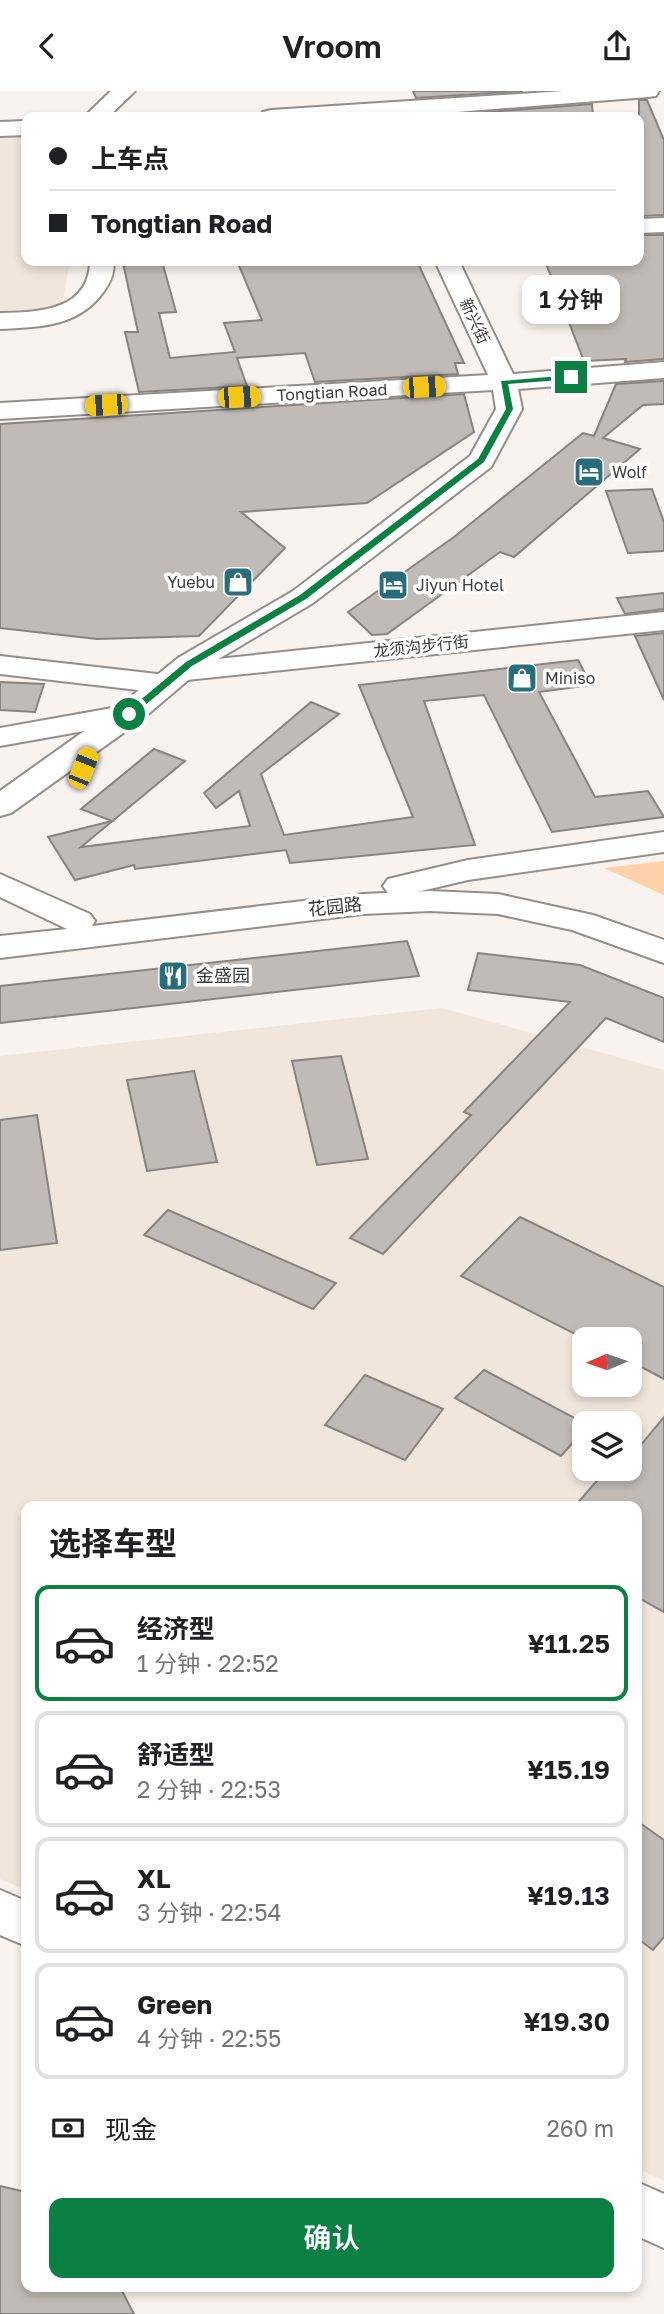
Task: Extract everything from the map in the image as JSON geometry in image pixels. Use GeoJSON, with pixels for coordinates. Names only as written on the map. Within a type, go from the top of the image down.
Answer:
{"type":"FeatureCollection","features":[{"type":"Feature","properties":{"kind":"main road"},"geometry":{"type":"LineString","coordinates":[[101,112],[124,91]]}},
{"type":"Feature","properties":{"kind":"main road"},"geometry":{"type":"LineString","coordinates":[[369,91],[378,112]]}},
{"type":"Feature","properties":{"kind":"main road"},"geometry":{"type":"LineString","coordinates":[[404,112],[547,95],[648,91]]}},
{"type":"Feature","properties":{"kind":"main road"},"geometry":{"type":"LineString","coordinates":[[0,129],[21,128]]}},
{"type":"Feature","properties":{"kind":"main road"},"geometry":{"type":"LineString","coordinates":[[644,226],[664,225]]}},
{"type":"Feature","properties":{"kind":"main road"},"geometry":{"type":"LineString","coordinates":[[0,321],[60,315],[92,294],[103,266]]}},
{"type":"Feature","properties":{"kind":"main road","name":"新兴街"},"geometry":{"type":"LineString","coordinates":[[449,266],[504,382]]}},
{"type":"Feature","properties":{"kind":"main road","name":"Tongtian Road"},"geometry":{"type":"LineString","coordinates":[[0,411],[504,382],[664,370]]}},
{"type":"Feature","properties":{"kind":"main road"},"geometry":{"type":"LineString","coordinates":[[0,806],[129,714],[171,678],[303,597],[481,461],[535,409],[557,392],[593,376]]}},
{"type":"Feature","properties":{"kind":"main road"},"geometry":{"type":"LineString","coordinates":[[481,461],[509,409],[504,382]]}},
{"type":"Feature","properties":{"kind":"main road","name":"龙须沟步行街"},"geometry":{"type":"LineString","coordinates":[[0,665],[171,678],[664,621]]}},
{"type":"Feature","properties":{"kind":"main road"},"geometry":{"type":"LineString","coordinates":[[0,737],[129,714]]}},
{"type":"Feature","properties":{"kind":"main road"},"geometry":{"type":"LineString","coordinates":[[0,830],[83,768],[96,738]]}},
{"type":"Feature","properties":{"kind":"main road"},"geometry":{"type":"LineString","coordinates":[[400,886],[468,870],[664,842]]}},
{"type":"Feature","properties":{"kind":"main road"},"geometry":{"type":"LineString","coordinates":[[0,884],[78,921]]}},
{"type":"Feature","properties":{"kind":"main road","name":"花园路"},"geometry":{"type":"LineString","coordinates":[[0,929],[400,886],[481,887],[526,891],[606,906],[664,925]]}},
{"type":"Feature","properties":{"kind":"main road","name":"花园路"},"geometry":{"type":"LineString","coordinates":[[0,947],[363,904],[430,901],[498,904],[569,919],[664,952]]}},
{"type":"Feature","properties":{"kind":"main road"},"geometry":{"type":"LineString","coordinates":[[0,1912],[21,1922]]}},
{"type":"Feature","properties":{"kind":"main road"},"geometry":{"type":"LineString","coordinates":[[642,2211],[664,2222]]}},
{"type":"Feature","properties":{"kind":"shaded area"},"geometry":{"type":"Polygon","coordinates":[[[0,136],[21,136],[21,266],[69,266],[60,315],[0,318],[0,136]]]}},
{"type":"Feature","properties":{"kind":"shaded area"},"geometry":{"type":"Polygon","coordinates":[[[664,861],[664,895],[604,868],[664,861]]]}},
{"type":"Feature","properties":{"kind":"shaded area"},"geometry":{"type":"Polygon","coordinates":[[[442,1008],[664,1070],[664,2181],[642,2170],[642,1501],[21,1501],[21,1888],[0,1879],[0,1056],[442,1008]]]}},
{"type":"Feature","properties":{"kind":"building"},"geometry":{"type":"Polygon","coordinates":[[[413,91],[523,91],[416,98],[413,91]]]}},
{"type":"Feature","properties":{"kind":"building"},"geometry":{"type":"Polygon","coordinates":[[[639,100],[647,100],[664,140],[664,215],[644,216],[644,112],[639,112],[639,100]]]}},
{"type":"Feature","properties":{"kind":"building"},"geometry":{"type":"Polygon","coordinates":[[[592,104],[593,112],[489,112],[592,104]]]}},
{"type":"Feature","properties":{"kind":"building"},"geometry":{"type":"Polygon","coordinates":[[[644,235],[664,235],[664,359],[584,361],[547,266],[644,266],[644,235]]]}},
{"type":"Feature","properties":{"kind":"building"},"geometry":{"type":"Polygon","coordinates":[[[124,266],[163,266],[176,312],[159,313],[170,358],[235,352],[224,323],[262,320],[239,266],[419,266],[464,363],[455,363],[458,374],[315,382],[305,353],[237,358],[247,386],[139,392],[125,332],[138,332],[124,266]]]}},
{"type":"Feature","properties":{"kind":"building"},"geometry":{"type":"Polygon","coordinates":[[[664,381],[664,404],[643,405],[603,438],[640,449],[514,557],[500,552],[387,634],[372,635],[348,612],[454,537],[583,433],[594,436],[616,384],[664,381]]]}},
{"type":"Feature","properties":{"kind":"building"},"geometry":{"type":"Polygon","coordinates":[[[464,394],[474,432],[367,503],[241,512],[285,548],[199,636],[97,639],[0,628],[0,424],[464,394]]]}},
{"type":"Feature","properties":{"kind":"building"},"geometry":{"type":"Polygon","coordinates":[[[652,489],[664,522],[664,551],[628,553],[606,491],[652,489]]]}},
{"type":"Feature","properties":{"kind":"building"},"geometry":{"type":"Polygon","coordinates":[[[664,593],[664,609],[625,614],[617,598],[664,593]]]}},
{"type":"Feature","properties":{"kind":"building"},"geometry":{"type":"Polygon","coordinates":[[[664,633],[664,700],[635,636],[664,633]]]}},
{"type":"Feature","properties":{"kind":"building"},"geometry":{"type":"Polygon","coordinates":[[[578,660],[591,685],[539,692],[595,797],[648,791],[664,817],[552,832],[484,695],[424,701],[475,845],[290,863],[286,850],[135,869],[134,865],[75,880],[48,837],[112,821],[81,809],[154,749],[185,761],[81,847],[250,826],[239,791],[216,808],[204,793],[311,702],[339,714],[261,774],[284,835],[413,817],[359,685],[578,660]]]}},
{"type":"Feature","properties":{"kind":"building"},"geometry":{"type":"Polygon","coordinates":[[[0,682],[44,684],[35,712],[0,710],[0,682]]]}},
{"type":"Feature","properties":{"kind":"building"},"geometry":{"type":"Polygon","coordinates":[[[407,941],[419,976],[0,1023],[0,986],[407,941]]]}},
{"type":"Feature","properties":{"kind":"building"},"geometry":{"type":"Polygon","coordinates":[[[478,953],[580,965],[664,998],[664,1042],[606,1018],[383,1254],[350,1238],[471,1115],[464,1112],[570,1002],[468,990],[478,953]]]}},
{"type":"Feature","properties":{"kind":"building"},"geometry":{"type":"Polygon","coordinates":[[[341,1056],[368,1159],[317,1165],[292,1061],[341,1056]]]}},
{"type":"Feature","properties":{"kind":"building"},"geometry":{"type":"Polygon","coordinates":[[[194,1071],[217,1162],[147,1171],[127,1080],[194,1071]]]}},
{"type":"Feature","properties":{"kind":"building"},"geometry":{"type":"Polygon","coordinates":[[[37,1115],[57,1243],[0,1250],[0,1120],[37,1115]]]}},
{"type":"Feature","properties":{"kind":"building"},"geometry":{"type":"Polygon","coordinates":[[[168,1210],[336,1283],[313,1309],[144,1235],[168,1210]]]}},
{"type":"Feature","properties":{"kind":"building"},"geometry":{"type":"Polygon","coordinates":[[[520,1217],[664,1287],[664,1379],[642,1367],[642,1327],[572,1327],[572,1332],[461,1276],[520,1217]]]}},
{"type":"Feature","properties":{"kind":"building"},"geometry":{"type":"Polygon","coordinates":[[[484,1370],[572,1417],[572,1444],[561,1456],[455,1398],[484,1370]]]}},
{"type":"Feature","properties":{"kind":"building"},"geometry":{"type":"Polygon","coordinates":[[[365,1375],[443,1409],[405,1460],[325,1425],[365,1375]]]}},
{"type":"Feature","properties":{"kind":"building"},"geometry":{"type":"Polygon","coordinates":[[[664,1417],[664,1612],[642,1600],[642,1501],[579,1501],[597,1481],[642,1481],[642,1444],[664,1417]]]}},
{"type":"Feature","properties":{"kind":"building"},"geometry":{"type":"Polygon","coordinates":[[[642,1825],[664,1840],[664,1937],[653,1950],[642,1942],[642,1825]]]}},
{"type":"Feature","properties":{"kind":"building"},"geometry":{"type":"Polygon","coordinates":[[[0,2186],[21,2191],[21,2292],[123,2292],[134,2314],[0,2314],[0,2186]]]}},
{"type":"Feature","properties":{"kind":"place","name":"Wolf"},"geometry":{"type":"Point","coordinates":[589,472]}},
{"type":"Feature","properties":{"kind":"place","name":"Yuebu"},"geometry":{"type":"Point","coordinates":[238,582]}},
{"type":"Feature","properties":{"kind":"place","name":"Jiyun Hotel"},"geometry":{"type":"Point","coordinates":[393,585]}},
{"type":"Feature","properties":{"kind":"place","name":"Miniso"},"geometry":{"type":"Point","coordinates":[522,678]}},
{"type":"Feature","properties":{"kind":"place","name":"金盛园"},"geometry":{"type":"Point","coordinates":[173,976]}},
{"type":"Feature","properties":{"kind":"route"},"geometry":{"type":"LineString","coordinates":[[129,714],[189,664],[303,597],[481,461],[509,409],[504,382],[571,377]]}}]}
